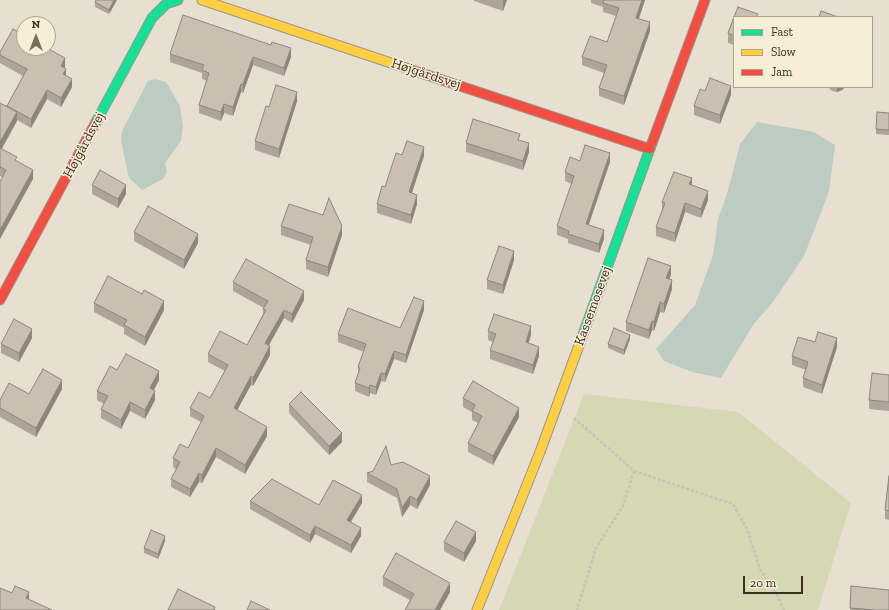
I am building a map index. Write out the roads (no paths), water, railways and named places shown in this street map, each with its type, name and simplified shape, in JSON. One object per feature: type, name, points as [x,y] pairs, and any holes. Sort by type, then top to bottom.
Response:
[{"type":"street","name":"Højgårdsvej","points":[[0,300],[152,18],[166,4],[178,0]]},
{"type":"street","name":"Højgårdsvej","points":[[202,0],[650,149]]},
{"type":"street","name":"Kassemosevej","points":[[477,610],[540,452],[705,0]]}]
